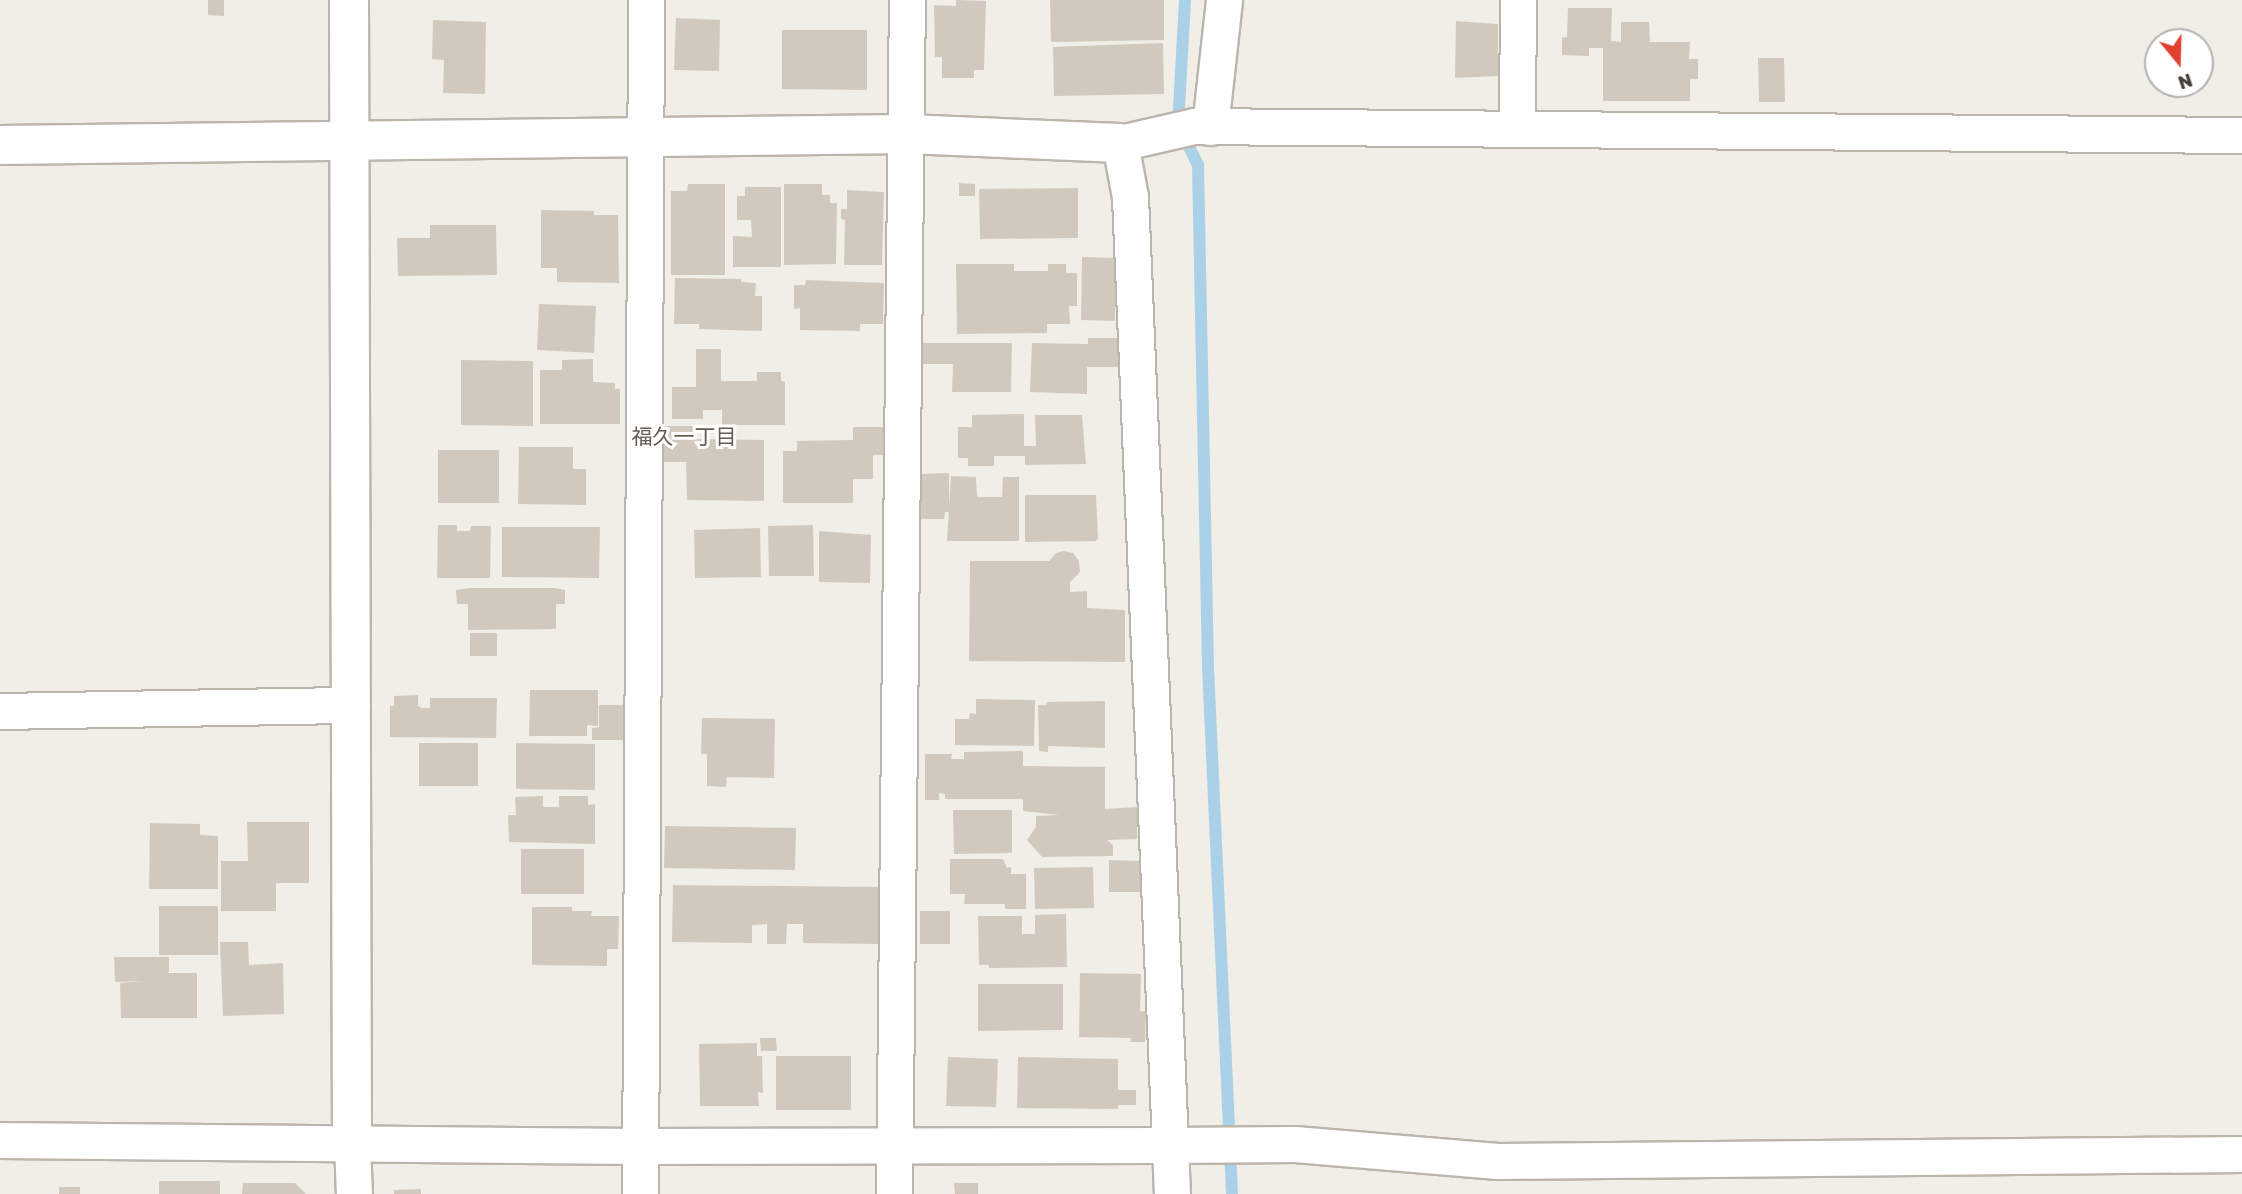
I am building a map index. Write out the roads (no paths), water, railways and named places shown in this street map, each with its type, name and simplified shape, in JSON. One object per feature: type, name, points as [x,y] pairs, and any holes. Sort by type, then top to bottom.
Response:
[{"type":"street","points":[[349,0],[354,1194]]},
{"type":"street","points":[[640,1194],[646,0]]},
{"type":"street","points":[[894,1194],[907,0]]},
{"type":"street","points":[[1202,127],[1224,0]]},
{"type":"street","points":[[1517,129],[1518,0]]},
{"type":"street","points":[[0,145],[907,134],[1132,141],[1202,127],[2242,135]]},
{"type":"street","points":[[1132,141],[1130,197],[1181,1144],[1172,1194]]},
{"type":"street","points":[[0,711],[352,705]]},
{"type":"street","points":[[0,1140],[640,1146],[1295,1144],[1497,1161],[2242,1154]]},
{"type":"waterway","points":[[1185,0],[1178,125],[1198,165],[1208,667],[1232,1194]]},
{"type":"district","name":"福久一丁目","points":[[684,437]]}]
